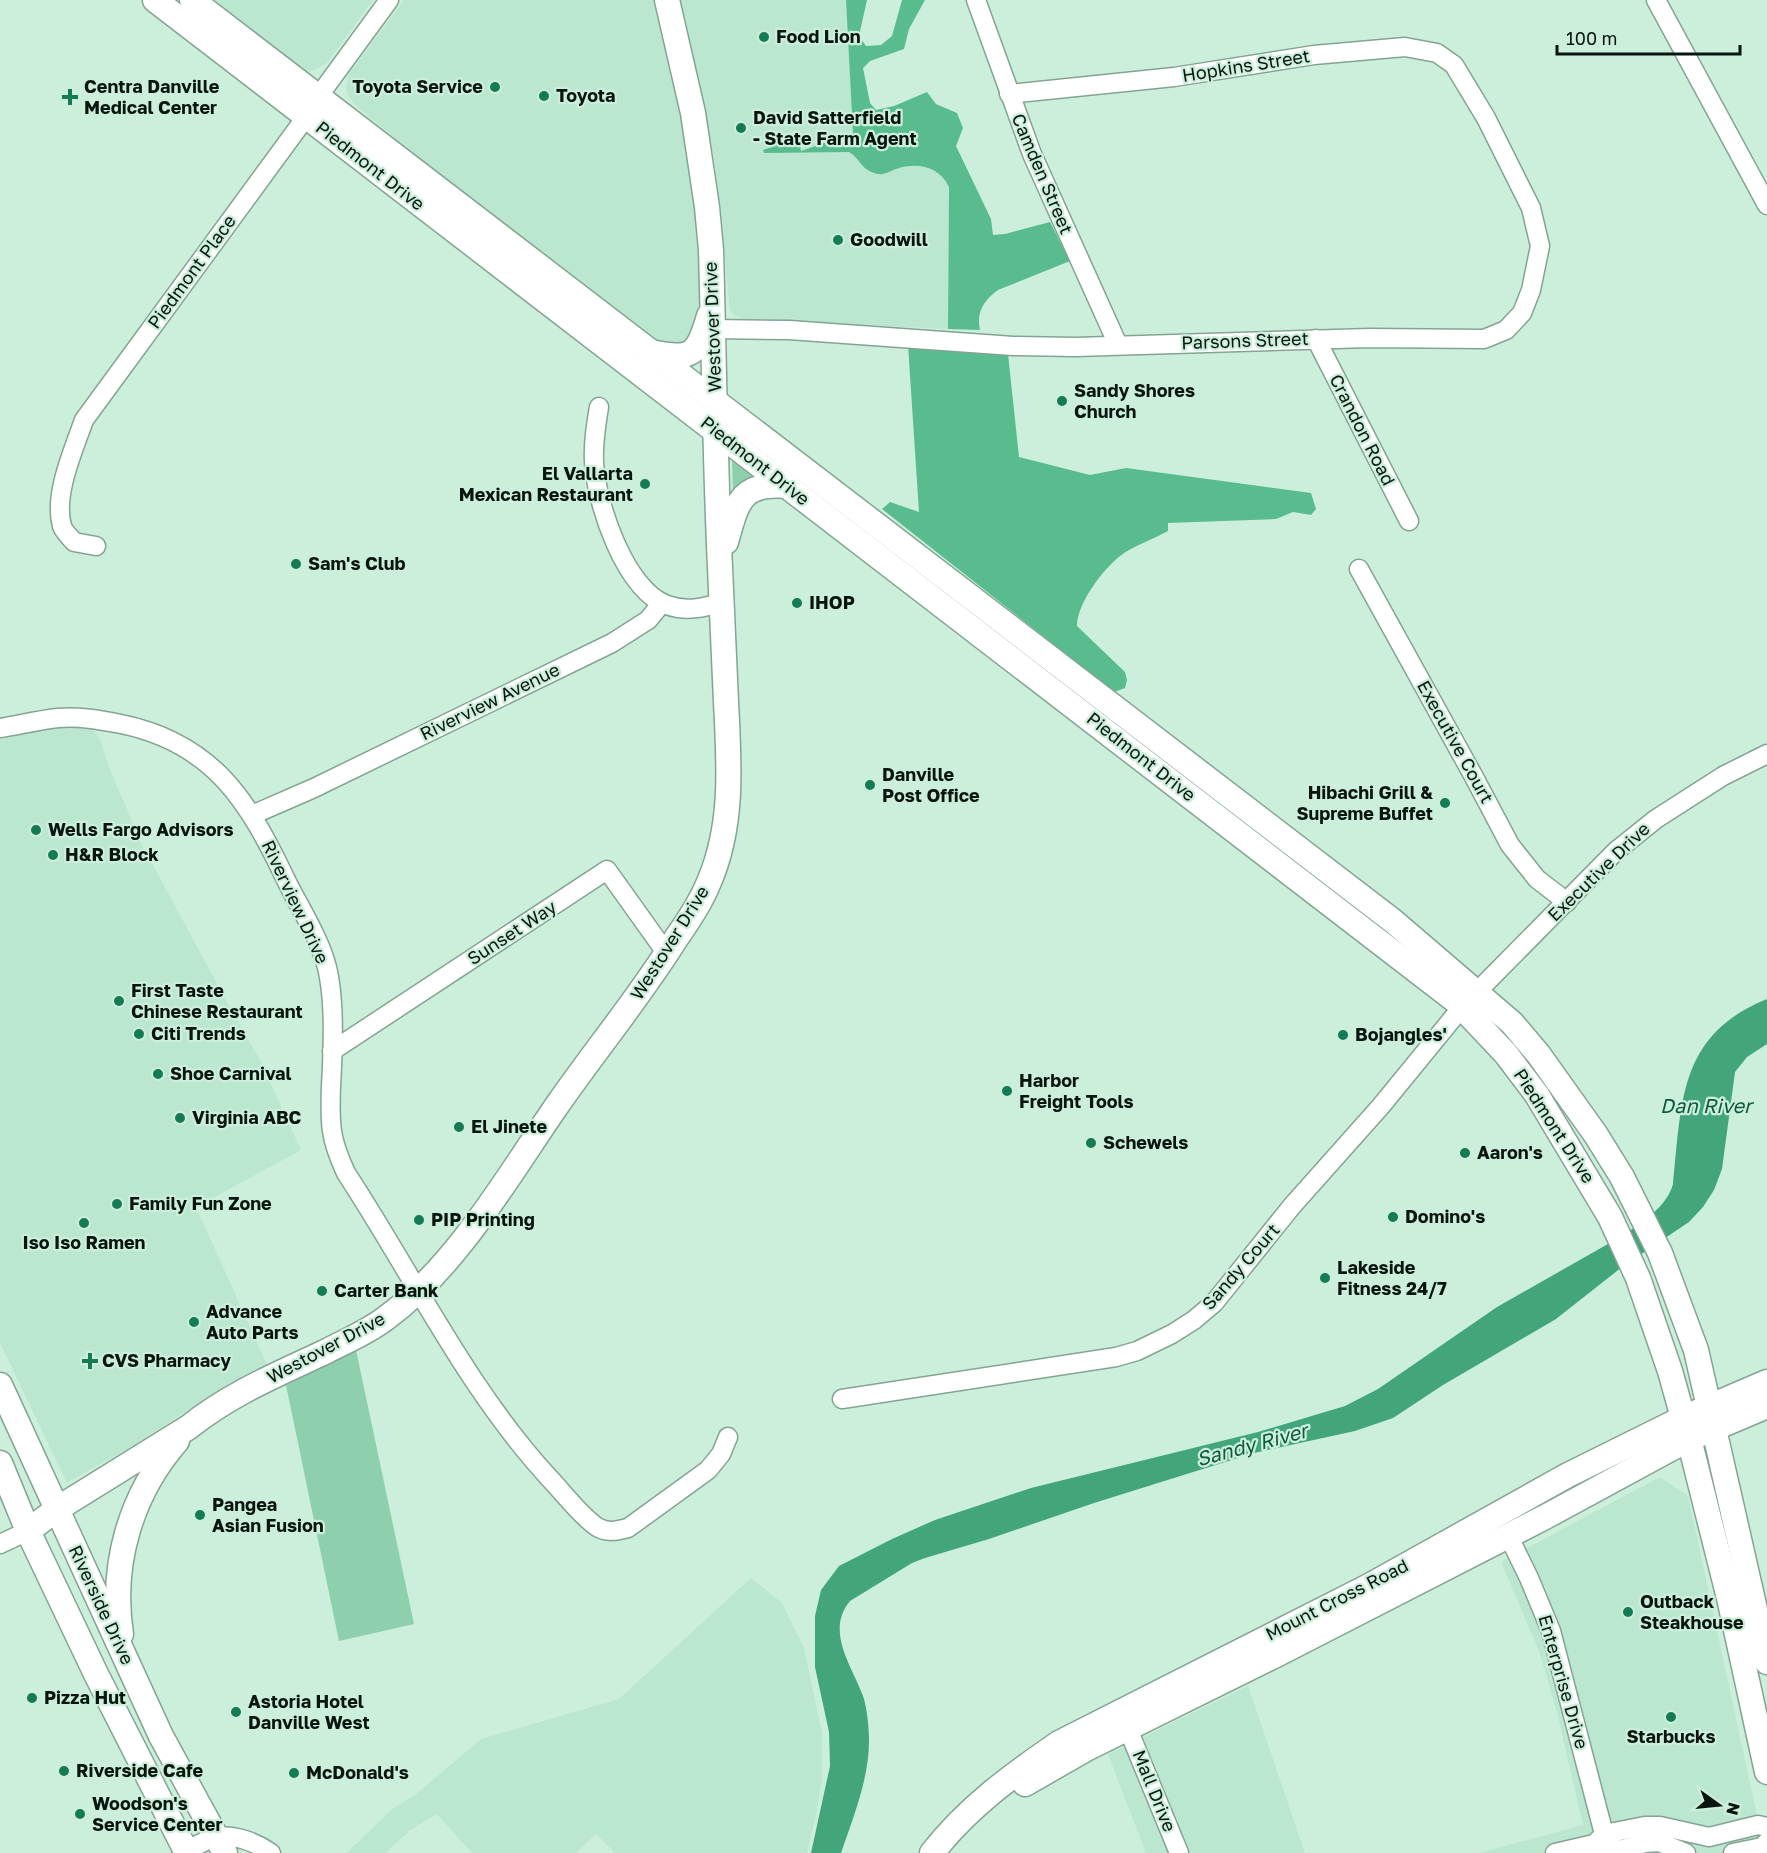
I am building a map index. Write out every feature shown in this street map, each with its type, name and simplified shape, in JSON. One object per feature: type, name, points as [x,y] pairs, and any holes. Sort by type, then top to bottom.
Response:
[{"type":"main road","name":"Piedmont Drive","points":[[154,0],[312,107],[650,352],[1393,921],[1470,1000],[1537,1095],[1578,1161],[1623,1243],[1652,1312],[1686,1429],[1729,1598],[1767,1772]]},
{"type":"main road","name":"Piedmont Drive","points":[[192,0],[312,107],[716,431],[1274,860],[1470,1000],[1512,1023],[1539,1055],[1596,1135],[1622,1177],[1660,1253],[1696,1350],[1767,1662]]},
{"type":"main road","name":"Westover Drive","points":[[28,1530],[57,1509],[238,1394],[358,1335],[386,1318],[417,1291],[446,1263],[479,1218],[581,1071],[667,954],[700,902],[709,882],[726,827],[729,760],[720,564],[711,250],[703,174],[693,113],[667,0]]},
{"type":"main road","points":[[650,352],[684,356],[694,351],[702,340],[712,303]]},
{"type":"main road","points":[[720,564],[737,504],[746,494],[758,487],[770,484],[787,486]]},
{"type":"main road","name":"Mount Cross Road","points":[[932,1853],[967,1812],[1016,1773],[1059,1743],[1369,1586],[1548,1486],[1712,1418],[1767,1382]]},
{"type":"main road","name":"Riverside Drive","points":[[0,1385],[161,1736],[221,1845]]},
{"type":"main road","name":"Mount Cross Road","points":[[1712,1418],[1767,1406]]},
{"type":"main road","points":[[124,1654],[118,1599],[119,1571],[128,1526],[153,1474],[189,1427]]},
{"type":"main road","name":"Mount Cross Road","points":[[951,1853],[990,1811],[1014,1791],[1086,1749],[1278,1654],[1508,1535],[1686,1429]]},
{"type":"main road","name":"Riverside Drive","points":[[0,1463],[28,1530],[96,1674],[185,1852]]},
{"type":"street","name":"Piedmont Place","points":[[96,546],[74,542],[63,528],[60,501],[68,467],[84,420],[388,0]]},
{"type":"street","name":"Camden Street","points":[[976,0],[1032,153],[1118,345]]},
{"type":"street","points":[[1656,0],[1767,205]]},
{"type":"street","name":"Hopkins Street","points":[[1009,94],[1174,77],[1314,55],[1405,47],[1421,49],[1445,57],[1454,65],[1467,86]]},
{"type":"street","name":"Parsons Street","points":[[713,328],[789,330],[1013,346],[1316,339],[1484,339],[1506,330],[1522,313],[1537,266],[1540,246],[1537,227],[1525,194],[1467,86]]},
{"type":"street","name":"Crandon Road","points":[[1316,339],[1409,521]]},
{"type":"street","points":[[599,407],[594,463],[603,510],[613,539],[629,568],[649,592],[662,603],[694,609],[722,602]]},
{"type":"street","name":"Executive Court","points":[[1359,569],[1510,845],[1537,879],[1567,902]]},
{"type":"street","name":"Riverview Avenue","points":[[252,815],[314,788],[612,643],[648,620],[662,603]]},
{"type":"street","name":"Riverview Drive","points":[[0,728],[57,718],[80,718],[135,727],[161,734],[202,758],[222,777],[252,815],[322,953],[329,975],[332,1051],[331,1129],[346,1173],[368,1206],[417,1291],[506,1426],[582,1514],[597,1527],[608,1531],[628,1528],[708,1470],[721,1454],[728,1437]]},
{"type":"street","name":"Executive Drive","points":[[1470,1000],[1616,851],[1648,824],[1723,776],[1767,754]]},
{"type":"street","name":"Sunset Way","points":[[332,1051],[607,870],[667,954]]},
{"type":"street","name":"Sandy Court","points":[[842,1399],[1116,1357],[1172,1334],[1194,1320],[1214,1303],[1293,1206],[1470,1000]]},
{"type":"street","points":[[0,1544],[28,1530]]},
{"type":"street","name":"Enterprise Drive","points":[[1508,1535],[1551,1631],[1599,1839]]},
{"type":"street","name":"Mall Drive","points":[[1128,1729],[1179,1853]]},
{"type":"street","points":[[1555,1853],[1639,1827],[1660,1826],[1709,1837],[1758,1825],[1767,1827]]},
{"type":"street","points":[[185,1852],[221,1845],[232,1837],[250,1841],[271,1853]]},
{"type":"street","points":[[1599,1839],[1617,1852],[1656,1842],[1667,1844],[1679,1852]]},
{"type":"street","points":[[1733,1853],[1762,1846],[1767,1842]]},
{"type":"shaded area","points":[[208,0],[373,0],[326,64],[309,72],[298,70]]},
{"type":"shaded area","points":[[404,0],[655,0],[691,158],[700,293],[699,324],[690,345],[657,346],[541,257],[356,106],[348,96],[346,88],[349,74]]},
{"type":"shaded area","points":[[678,0],[846,0],[854,145],[949,163],[948,329],[747,320],[735,316],[730,310],[721,207],[713,153]]},
{"type":"shaded area","points":[[846,0],[867,0],[859,36],[866,46],[881,45],[892,36],[902,0],[925,0],[909,29],[904,49],[870,61],[863,68],[870,103],[876,110],[894,106],[927,92],[936,104],[957,113],[963,128],[956,146],[991,219],[993,235],[1050,222],[1070,261],[998,290],[982,307],[979,318],[980,330],[948,329],[949,187],[939,174],[927,168],[912,166],[878,174],[864,167],[849,152],[764,153],[763,150],[798,138],[801,151],[853,133]]},
{"type":"shaded area","points":[[908,345],[1008,354],[1019,457],[1090,475],[1126,468],[1311,493],[1316,509],[1311,515],[1293,512],[1276,519],[1168,523],[1168,531],[1129,550],[1112,563],[1088,594],[1078,616],[1077,626],[1125,672],[1127,680],[1125,688],[1114,692],[882,509],[890,502],[919,512]]},
{"type":"shaded area","points":[[732,460],[756,479],[733,497]]},
{"type":"shaded area","points":[[89,724],[100,740],[142,845],[260,1060],[301,1150],[196,1207],[268,1367],[228,1384],[137,1443],[67,1483],[0,1343],[0,737],[27,731]]},
{"type":"shaded area","points":[[356,1350],[414,1624],[339,1641],[286,1385]]},
{"type":"shaded area","points":[[1660,1477],[1688,1496],[1765,1853],[1479,1853],[1583,1825],[1557,1712],[1539,1651],[1501,1562]]},
{"type":"shaded area","points":[[751,1578],[782,1603],[804,1648],[822,1733],[822,1779],[807,1853],[615,1853],[596,1834],[576,1853],[472,1853],[437,1814],[410,1830],[386,1853],[347,1853],[392,1809],[415,1795],[481,1739],[619,1699]]},
{"type":"shaded area","points":[[1248,1686],[1305,1853],[1146,1853],[1108,1754]]},
{"type":"water","name":"Dan River","points":[[1767,999],[1767,1044],[1747,1057],[1735,1072],[1722,1169],[1714,1190],[1703,1207],[1689,1222],[1622,1267],[1556,1319],[1443,1385],[1393,1418],[1355,1431],[1254,1453],[925,1558],[912,1563],[850,1601],[843,1612],[840,1636],[847,1661],[866,1706],[869,1741],[866,1770],[860,1798],[841,1853],[811,1853],[830,1766],[829,1732],[815,1667],[815,1616],[821,1590],[839,1566],[935,1520],[1031,1488],[1258,1432],[1345,1406],[1378,1389],[1497,1307],[1622,1236],[1659,1207],[1673,1184],[1683,1099],[1690,1074],[1701,1052],[1716,1032],[1738,1014]]},
{"type":"place","name":"Food Lion","points":[[764,37]]},
{"type":"place","name":"Toyota Service","points":[[495,87]]},
{"type":"place","name":"Toyota","points":[[544,96]]},
{"type":"place","name":"Centra Danville Medical Center","points":[[70,97]]},
{"type":"place","name":"David Satterfield - State Farm Agent","points":[[741,128]]},
{"type":"place","name":"Goodwill","points":[[838,240]]},
{"type":"place","name":"Sandy Shores Church","points":[[1062,401]]},
{"type":"place","name":"El Vallarta Mexican Restaurant","points":[[645,484]]},
{"type":"place","name":"Sam's Club","points":[[296,564]]},
{"type":"place","name":"IHOP","points":[[797,603]]},
{"type":"place","name":"Danville Post Office","points":[[870,785]]},
{"type":"place","name":"Hibachi Grill & Supreme Buffet","points":[[1445,803]]},
{"type":"place","name":"Wells Fargo Advisors","points":[[36,830]]},
{"type":"place","name":"H&R Block","points":[[53,855]]},
{"type":"place","name":"First Taste Chinese Restaurant","points":[[119,1001]]},
{"type":"place","name":"Citi Trends","points":[[139,1034]]},
{"type":"place","name":"Bojangles'","points":[[1343,1035]]},
{"type":"place","name":"Shoe Carnival","points":[[158,1074]]},
{"type":"place","name":"Harbor Freight Tools","points":[[1007,1091]]},
{"type":"place","name":"Virginia ABC","points":[[180,1118]]},
{"type":"place","name":"El Jinete","points":[[459,1127]]},
{"type":"place","name":"Schewels","points":[[1091,1143]]},
{"type":"place","name":"Aaron's","points":[[1465,1153]]},
{"type":"place","name":"Family Fun Zone","points":[[117,1204]]},
{"type":"place","name":"Domino's","points":[[1393,1217]]},
{"type":"place","name":"PIP Printing","points":[[419,1220]]},
{"type":"place","name":"Iso Iso Ramen","points":[[84,1223]]},
{"type":"place","name":"Lakeside Fitness 24/7","points":[[1325,1278]]},
{"type":"place","name":"Carter Bank","points":[[322,1291]]},
{"type":"place","name":"Advance Auto Parts","points":[[194,1322]]},
{"type":"place","name":"CVS Pharmacy","points":[[90,1361]]},
{"type":"place","name":"Pangea Asian Fusion","points":[[200,1515]]},
{"type":"place","name":"Outback Steakhouse","points":[[1628,1612]]},
{"type":"place","name":"Pizza Hut","points":[[32,1698]]},
{"type":"place","name":"Astoria Hotel Danville West","points":[[236,1712]]},
{"type":"place","name":"Starbucks","points":[[1671,1717]]},
{"type":"place","name":"Riverside Cafe","points":[[64,1771]]},
{"type":"place","name":"McDonald's","points":[[294,1773]]},
{"type":"place","name":"Woodson's Service Center","points":[[80,1814]]},
{"type":"water label","name":"Sandy River","points":[[1252,1445]]}]
